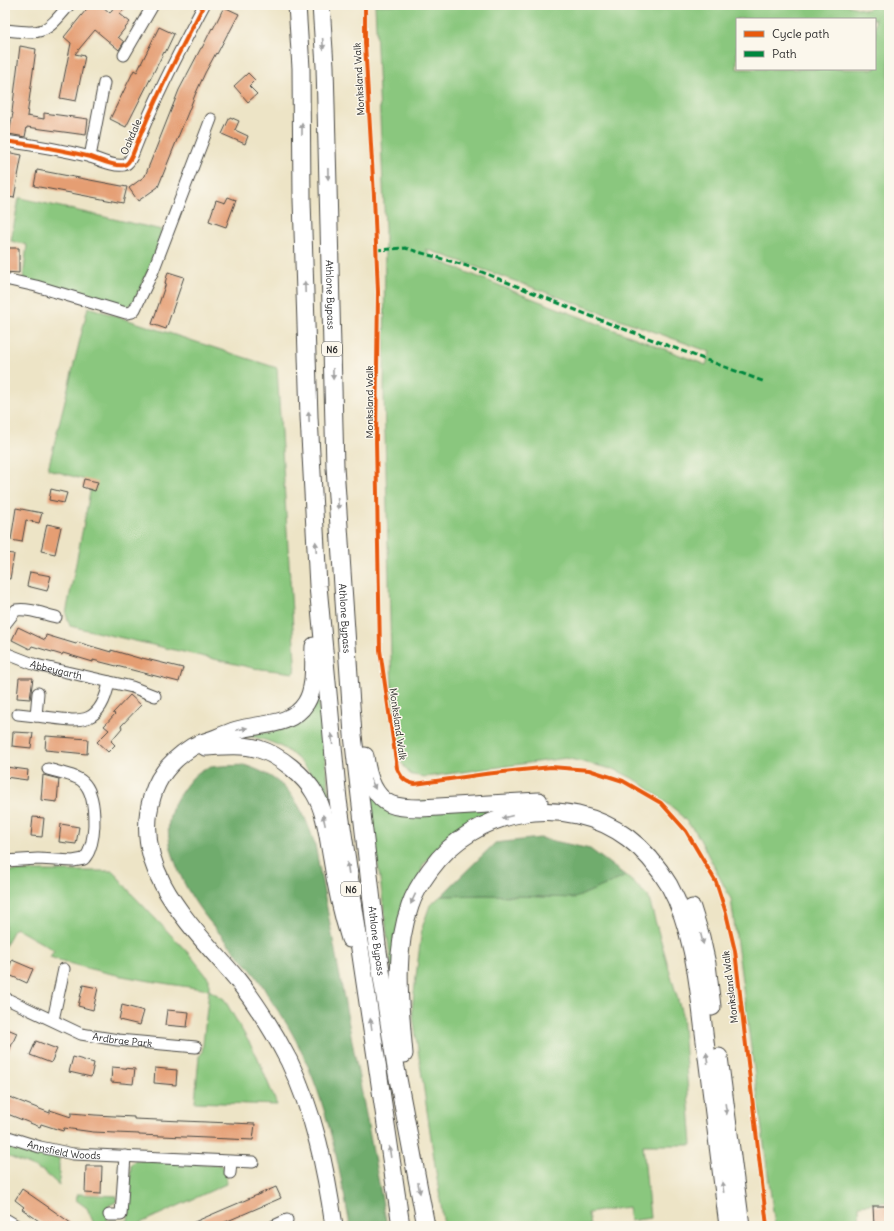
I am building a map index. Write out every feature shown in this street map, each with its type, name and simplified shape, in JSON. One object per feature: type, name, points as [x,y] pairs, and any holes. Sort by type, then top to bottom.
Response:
[{"type":"highway","name":"Athlone Bypass","points":[[297,5],[301,68],[302,200],[308,418],[318,586],[338,800],[401,1226]]},
{"type":"highway","name":"Athlone Bypass","points":[[321,5],[325,66],[335,467],[354,743],[377,945],[396,1068],[426,1226]]},
{"type":"highway","points":[[318,586],[313,674],[311,693],[306,704],[297,713],[279,723],[237,730],[193,747],[174,761],[167,768],[159,781],[152,797],[148,817],[148,837],[151,854],[159,876],[172,901],[192,928],[237,979],[262,1015],[289,1061],[308,1106],[321,1152],[334,1226]]},
{"type":"highway","points":[[351,692],[362,727],[367,770],[373,787],[382,798],[390,804],[421,808],[527,801],[572,802],[603,811],[628,825],[650,842],[665,860],[678,878],[692,908],[707,964],[741,1226]]},
{"type":"highway","points":[[193,747],[230,746],[259,749],[274,756],[292,768],[315,794],[323,813],[342,912],[367,993]]},
{"type":"highway","points":[[407,1127],[400,958],[403,930],[410,906],[420,884],[438,858],[458,841],[496,820],[521,813],[543,811],[588,818],[610,827],[629,838],[657,867],[678,904],[685,925],[697,979],[728,1226]]},
{"type":"street","points":[[5,30],[31,33],[41,31],[54,23],[68,5]]},
{"type":"street","points":[[124,55],[153,5]]},
{"type":"street","name":"Oakdale","points":[[5,142],[23,144],[90,157],[118,165],[124,165],[132,156],[171,68],[204,5]]},
{"type":"street","points":[[90,157],[104,83]]},
{"type":"street","points":[[5,279],[36,286],[126,313],[132,312],[140,300],[153,271],[211,119]]},
{"type":"street","points":[[5,624],[16,610],[21,609],[56,617]]},
{"type":"street","name":"Abbeygarth","points":[[5,654],[36,665],[132,687],[155,696]]},
{"type":"street","points":[[18,714],[76,720],[89,718],[94,715],[105,697],[109,682]]},
{"type":"street","points":[[36,716],[38,694]]},
{"type":"street","points":[[5,861],[38,859],[73,861],[84,859],[89,852],[93,833],[94,805],[90,791],[82,781],[69,775],[48,769]]},
{"type":"street","points":[[52,1020],[64,969]]},
{"type":"street","name":"Ardbrae Park","points":[[5,998],[81,1034],[118,1040],[196,1047]]},
{"type":"street","name":"Annsfield Woods","points":[[5,1136],[40,1147],[66,1153],[125,1156],[231,1167],[253,1162]]},
{"type":"street","points":[[109,1215],[121,1215],[125,1156]]},
{"type":"street","points":[[274,1226],[287,1220]]},
{"type":"green space","points":[[375,5],[846,5],[866,10],[874,5],[889,5],[889,1202],[859,1205],[860,1226],[775,1226],[731,899],[696,832],[677,811],[638,781],[616,770],[566,758],[425,777],[412,775],[400,761],[392,692],[384,397],[385,229]],"holes":[[[425,249],[710,352],[706,365],[523,295],[432,258]]]},
{"type":"green space","points":[[19,198],[162,230],[154,258],[133,303],[122,309],[23,279],[27,245],[11,241]]},
{"type":"green space","points":[[88,307],[277,368],[295,661],[294,673],[253,668],[70,626],[66,614],[92,482],[48,469]]},
{"type":"green space","points":[[318,694],[331,808],[308,770],[292,754],[270,742],[243,735],[277,731],[293,726],[306,716]]},
{"type":"green space","points":[[244,765],[259,770],[271,777],[291,794],[304,817],[315,845],[387,1226],[350,1226],[341,1176],[329,1127],[322,1103],[303,1056],[290,1029],[258,979],[211,923],[191,896],[183,881],[173,855],[168,830],[169,822],[178,797],[188,782],[205,768]]},
{"type":"green space","points":[[369,793],[378,800],[518,806],[448,839],[423,865],[392,973]]},
{"type":"green space","points":[[540,838],[590,849],[626,876],[575,898],[486,895],[441,896],[495,843]]},
{"type":"green space","points":[[5,871],[113,871],[131,893],[191,956],[209,979],[209,990],[89,969],[50,957],[54,950],[15,928],[5,946]]},
{"type":"green space","points":[[626,876],[648,896],[682,1014],[692,1145],[643,1145],[650,1218],[630,1221],[628,1207],[588,1213],[590,1226],[444,1226],[412,1009],[422,928],[430,905],[441,896],[486,895],[575,898]]},
{"type":"green space","points":[[209,990],[224,999],[257,1056],[277,1105],[195,1102],[199,1056],[202,1053]]},
{"type":"green space","points":[[5,1142],[50,1154],[59,1158],[59,1185],[43,1171],[5,1156]]},
{"type":"green space","points":[[135,1160],[221,1165],[225,1171],[226,1184],[134,1226],[95,1226],[87,1208],[76,1200],[78,1194],[117,1196],[116,1202],[108,1206],[107,1220],[128,1221],[131,1164]]},
{"type":"building","points":[[90,5],[101,5],[110,13],[115,5],[128,5],[120,14],[130,22],[118,37],[124,42],[119,50],[95,30],[75,54],[85,56],[76,101],[60,98],[71,43],[64,37]]},
{"type":"building","points":[[224,7],[239,14],[205,73],[158,187],[138,201],[129,188],[145,176],[179,90]]},
{"type":"building","points":[[159,27],[174,34],[126,127],[110,119],[134,70],[137,72]]},
{"type":"building","points":[[20,46],[36,49],[27,116],[44,119],[44,113],[88,119],[86,135],[27,127],[25,137],[9,134],[13,113]]},
{"type":"building","points":[[248,73],[255,80],[249,86],[257,94],[248,102],[234,86]]},
{"type":"building","points":[[230,117],[239,121],[235,130],[248,136],[245,144],[222,134]]},
{"type":"building","points":[[6,152],[22,155],[14,198],[5,196]]},
{"type":"building","points":[[37,170],[127,187],[123,203],[34,186]]},
{"type":"building","points":[[228,197],[236,200],[226,227],[209,221],[216,200],[225,203]]},
{"type":"building","points":[[5,248],[19,248],[19,273],[5,272]]},
{"type":"building","points":[[168,272],[184,277],[166,329],[152,324],[166,283]]},
{"type":"building","points":[[84,479],[98,482],[95,491],[82,487]]},
{"type":"building","points":[[51,489],[67,493],[64,503],[49,500]]},
{"type":"building","points":[[16,508],[42,513],[39,523],[26,520],[22,542],[11,540]]},
{"type":"building","points":[[47,524],[61,527],[55,554],[41,551]]},
{"type":"building","points":[[5,553],[14,554],[10,579],[5,578]]},
{"type":"building","points":[[30,572],[51,576],[47,591],[27,586]]},
{"type":"building","points":[[18,627],[45,640],[46,635],[76,644],[77,642],[111,652],[111,650],[142,659],[183,668],[179,682],[93,660],[93,662],[63,653],[62,655],[32,646],[30,649],[12,640]]},
{"type":"building","points":[[19,678],[33,678],[30,699],[17,698]]},
{"type":"building","points":[[130,695],[141,705],[121,726],[122,728],[111,741],[115,745],[108,752],[97,742],[109,730],[104,726],[115,714],[113,713]]},
{"type":"building","points":[[13,732],[33,733],[31,748],[12,746]]},
{"type":"building","points":[[46,736],[88,739],[87,754],[45,750]]},
{"type":"building","points":[[6,767],[28,770],[27,780],[5,777]]},
{"type":"building","points":[[43,775],[59,779],[57,802],[41,800]]},
{"type":"building","points":[[33,817],[44,818],[42,837],[31,836]]},
{"type":"building","points":[[61,824],[79,827],[76,844],[59,842]]},
{"type":"building","points":[[12,960],[33,969],[27,983],[7,974]]},
{"type":"building","points":[[83,985],[98,988],[93,1010],[78,1006]]},
{"type":"building","points":[[122,1005],[144,1011],[140,1025],[119,1020]]},
{"type":"building","points":[[167,1010],[189,1012],[187,1027],[165,1025]]},
{"type":"building","points":[[5,1028],[17,1033],[5,1060]]},
{"type":"building","points":[[36,1041],[57,1049],[51,1063],[30,1055]]},
{"type":"building","points":[[73,1057],[94,1063],[91,1077],[69,1072]]},
{"type":"building","points":[[112,1067],[135,1069],[133,1084],[111,1082]]},
{"type":"building","points":[[155,1068],[177,1070],[176,1085],[154,1083]]},
{"type":"building","points":[[9,1097],[50,1113],[50,1110],[71,1117],[71,1113],[134,1117],[134,1119],[255,1124],[253,1140],[139,1135],[93,1132],[64,1128],[63,1131],[41,1124],[40,1127],[5,1113],[5,1108]]},
{"type":"building","points":[[86,1166],[102,1166],[101,1194],[85,1193]]},
{"type":"building","points":[[276,1187],[281,1198],[216,1226],[185,1226]]},
{"type":"building","points":[[22,1189],[75,1226],[46,1226],[22,1209],[24,1207],[15,1200]]},
{"type":"building","points":[[873,1206],[889,1206],[889,1226],[874,1226]]},
{"type":"marked path","points":[[376,250],[405,248],[467,266],[608,323],[765,382]]},
{"type":"cycle path","points":[[5,141],[70,152],[116,165],[127,164],[132,156],[166,79],[204,5]]},
{"type":"cycle path","name":"Monksland Walk","points":[[365,5],[365,43],[378,292],[376,441],[380,650],[397,768],[403,779],[415,784],[485,774],[551,767],[589,770],[623,781],[661,803],[686,831],[716,882],[726,913],[735,951],[767,1226]]}]
